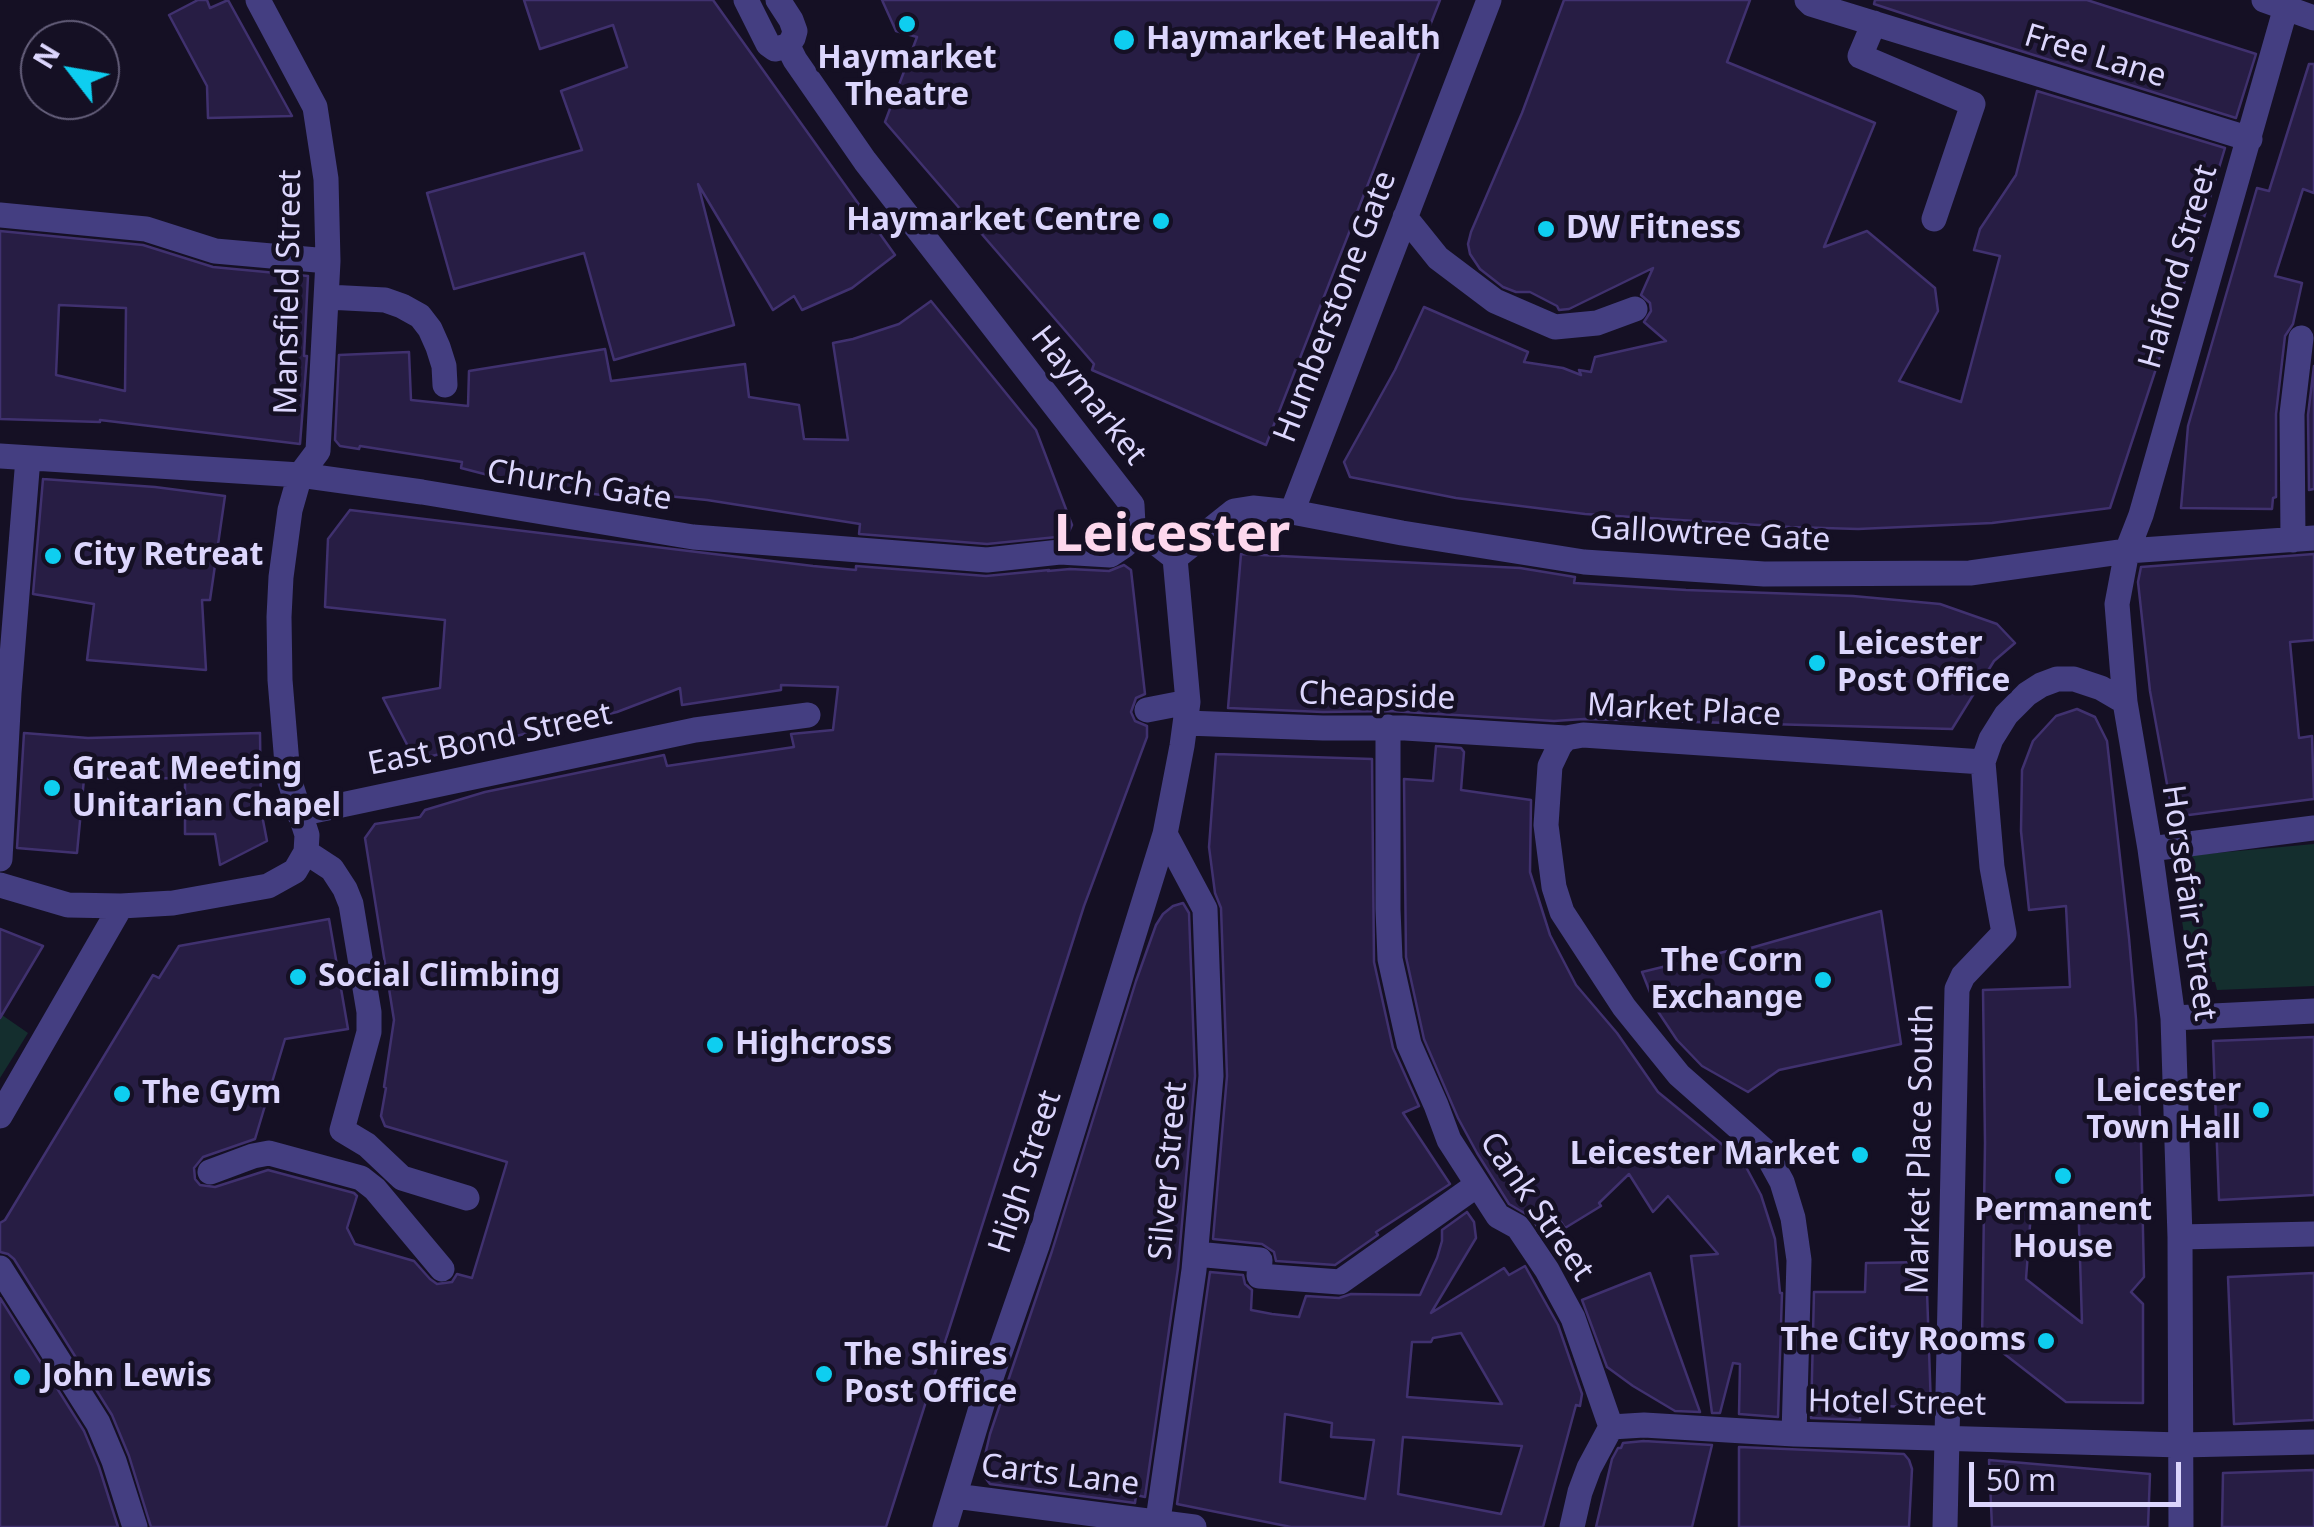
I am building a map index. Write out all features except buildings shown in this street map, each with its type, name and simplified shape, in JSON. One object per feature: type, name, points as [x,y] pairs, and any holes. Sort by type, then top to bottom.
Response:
[{"type":"street","name":"Mansfield Street","points":[[258,0],[315,108],[326,179],[327,296],[318,451],[300,475],[290,510],[284,542],[279,648],[288,776],[307,835],[306,852]]},
{"type":"street","points":[[746,0],[774,49],[788,46],[795,30],[778,0]]},
{"type":"street","name":"Humberstone Gate","points":[[1292,512],[1489,0]]},
{"type":"street","name":"Free Lane","points":[[1807,0],[2250,138]]},
{"type":"street","points":[[2280,2],[2314,7]]},
{"type":"street","points":[[2280,2],[2314,18]]},
{"type":"street","name":"Halford Street","points":[[2128,552],[2250,138],[2280,2]]},
{"type":"street","points":[[1874,23],[1860,56],[1973,104],[1934,219]]},
{"type":"street","name":"Haymarket","points":[[788,46],[850,140],[1132,505],[1133,526]]},
{"type":"street","points":[[0,215],[146,229],[215,251],[328,261]]},
{"type":"street","points":[[1406,217],[1438,258],[1495,301],[1555,327],[1597,323],[1635,309]]},
{"type":"street","points":[[327,296],[385,300],[420,316],[438,347],[445,385]]},
{"type":"street","points":[[2301,338],[2292,414],[2304,539]]},
{"type":"street","name":"Church Gate","points":[[0,456],[300,475],[694,537],[987,560],[1060,552],[1110,555],[1125,545],[1133,526]]},
{"type":"street","points":[[0,859],[5,692],[28,458]]},
{"type":"street","points":[[1133,526],[1175,558],[1234,511],[1253,508],[1292,512]]},
{"type":"street","name":"Gallowtree Gate","points":[[1292,512],[1584,562],[1764,574],[1970,573],[2128,552],[2304,539]]},
{"type":"street","name":"Horsefair Street","points":[[2128,552],[2117,604],[2125,702],[2173,1018],[2180,1237],[2181,1527]]},
{"type":"street","name":"High Street","points":[[944,1527],[1037,1246],[1164,834],[1187,712],[1175,558]]},
{"type":"street","points":[[1983,762],[2006,716],[2026,694],[2056,678],[2101,688],[2125,702]]},
{"type":"street","name":"Cheapside","points":[[1147,710],[1322,728],[1404,728],[1566,738]]},
{"type":"street","name":"East Bond Street","points":[[300,814],[695,730],[808,715]]},
{"type":"street","name":"Cank Street","points":[[1404,728],[1388,891],[1390,960],[1410,1044],[1436,1104],[1439,1146],[1477,1186],[1498,1216],[1518,1227],[1547,1270],[1574,1318],[1611,1427]]},
{"type":"street","name":"Market Place","points":[[1794,1434],[1800,1260],[1794,1218],[1782,1182],[1766,1151],[1679,1075],[1624,1006],[1562,912],[1554,887],[1546,825],[1550,766],[1566,738],[1583,735],[1983,762]]},
{"type":"street","name":"Market Place South","points":[[1946,1527],[1957,988],[1963,976],[2004,933],[1992,866],[1983,762]]},
{"type":"street","points":[[2150,849],[2314,828]]},
{"type":"street","name":"Silver Street","points":[[1157,1524],[1207,1200],[1211,1076],[1205,909],[1164,834]]},
{"type":"street","points":[[0,885],[68,905],[173,904],[268,886],[294,871],[306,852],[332,869],[350,904],[369,1012],[368,1032],[342,1130],[367,1145],[402,1178],[467,1198]]},
{"type":"street","points":[[0,1116],[121,906]]},
{"type":"street","points":[[2173,1018],[2314,1011]]},
{"type":"street","points":[[210,1172],[268,1152],[361,1178],[375,1189],[442,1270]]},
{"type":"street","points":[[1196,1254],[1260,1260],[1259,1276],[1340,1282],[1477,1186]]},
{"type":"street","points":[[2180,1237],[2314,1234]]},
{"type":"street","points":[[0,1268],[98,1423],[135,1527]]},
{"type":"street","name":"Hotel Street","points":[[1611,1427],[1644,1425],[1794,1434],[2180,1445],[2314,1442]]},
{"type":"street","points":[[1572,1527],[1588,1468],[1611,1427]]},
{"type":"street","name":"Carts Lane","points":[[954,1496],[1194,1527]]},
{"type":"green space","points":[[2314,844],[2314,986],[2217,990],[2215,982],[2199,977],[2194,966],[2189,966],[2172,857]]},
{"type":"green space","points":[[2,1015],[28,1033],[0,1078],[0,1018]]},
{"type":"place","name":"Haymarket Theatre","points":[[907,24]]},
{"type":"place","name":"Haymarket Health","points":[[1124,40]]},
{"type":"place","name":"Haymarket Centre","points":[[1161,221]]},
{"type":"place","name":"DW Fitness","points":[[1546,229]]},
{"type":"place","name":"City Retreat","points":[[53,556]]},
{"type":"place","name":"Leicester Post Office","points":[[1817,663]]},
{"type":"place","name":"Great Meeting Unitarian Chapel","points":[[52,788]]},
{"type":"place","name":"Social Climbing","points":[[298,977]]},
{"type":"place","name":"The Corn Exchange","points":[[1823,980]]},
{"type":"place","name":"Highcross","points":[[715,1045]]},
{"type":"place","name":"The Gym","points":[[122,1094]]},
{"type":"place","name":"Leicester Town Hall","points":[[2261,1110]]},
{"type":"place","name":"Leicester Market","points":[[1860,1155]]},
{"type":"place","name":"Permanent House","points":[[2063,1176]]},
{"type":"place","name":"The City Rooms","points":[[2046,1341]]},
{"type":"place","name":"The Shires Post Office","points":[[824,1374]]},
{"type":"place","name":"John Lewis","points":[[22,1377]]},
{"type":"district","name":"Leicester","points":[[1172,536]]}]
